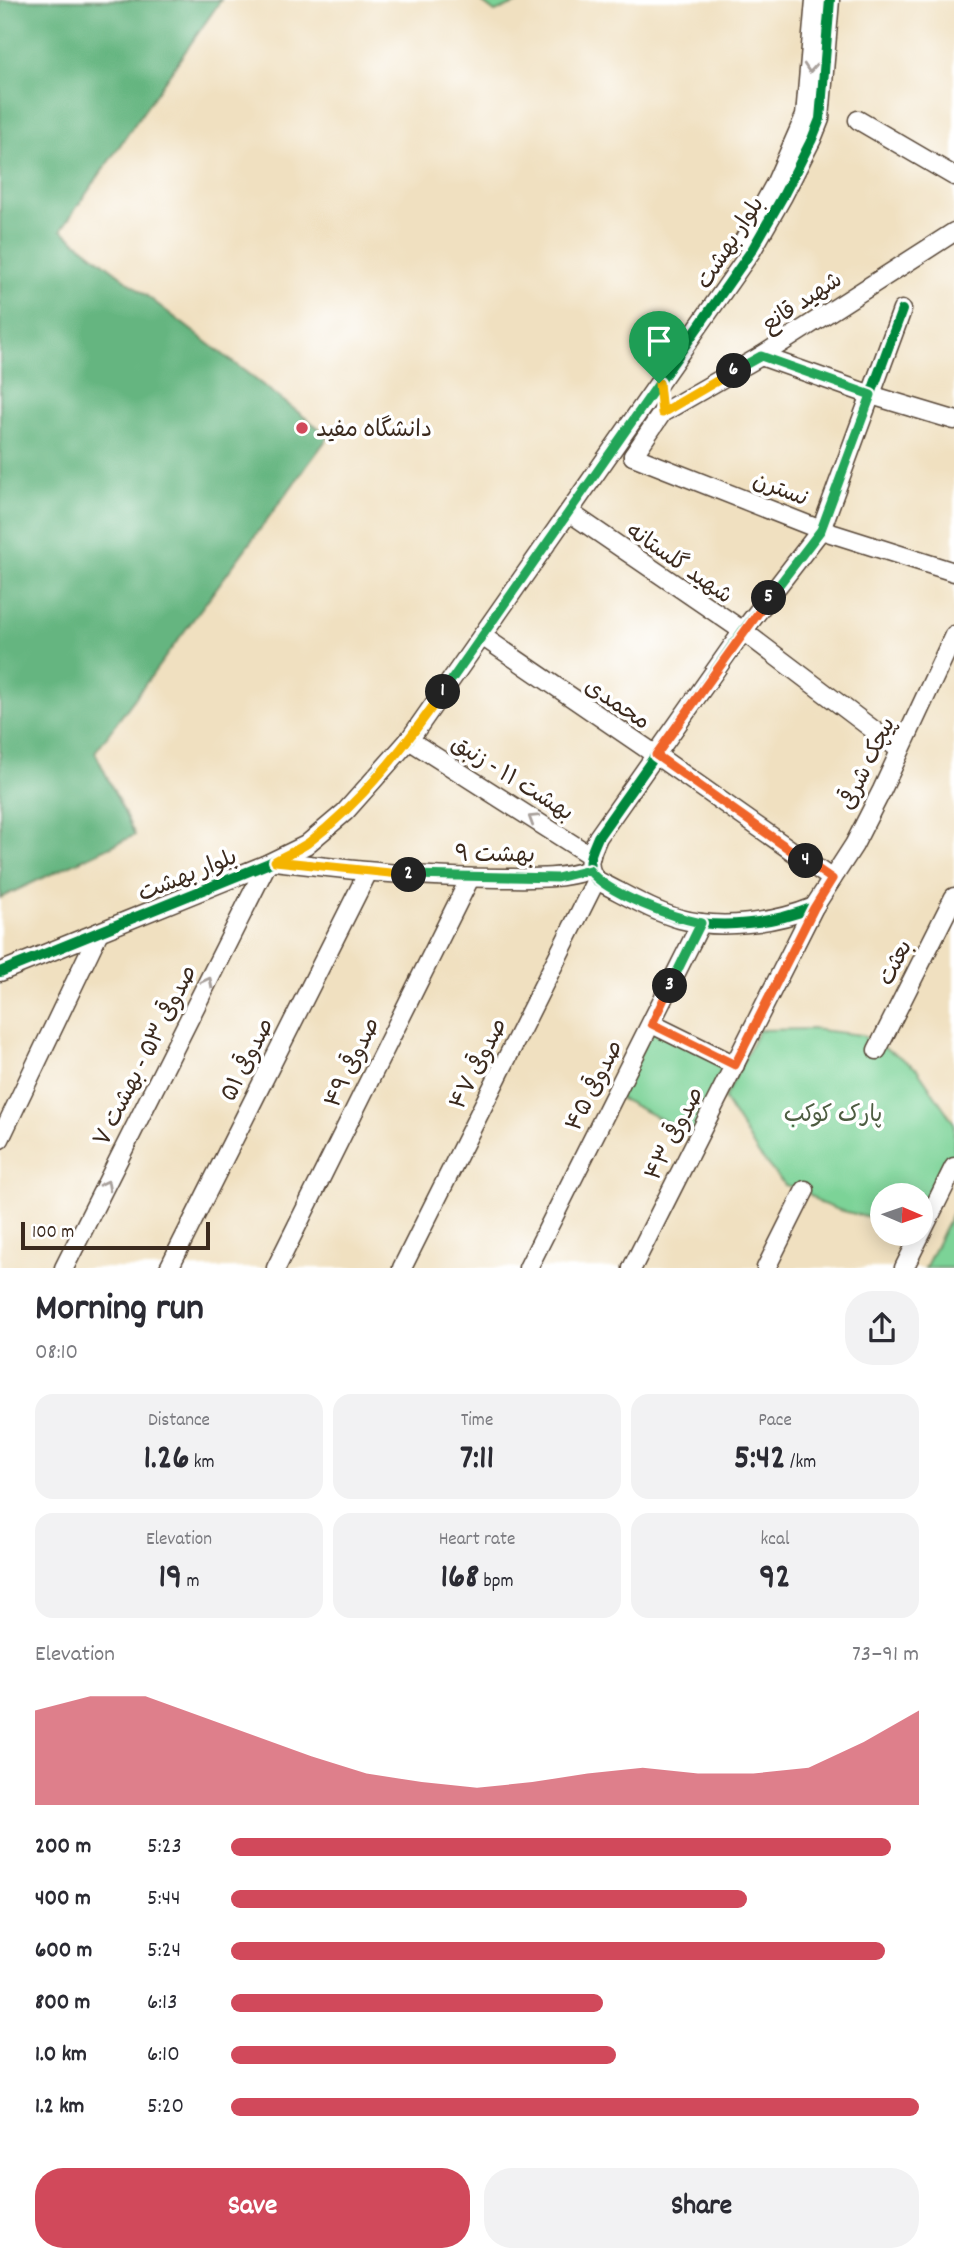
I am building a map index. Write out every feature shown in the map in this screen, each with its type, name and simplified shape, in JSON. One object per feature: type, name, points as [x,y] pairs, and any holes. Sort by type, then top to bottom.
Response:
[{"type":"street","name":"بلوار بهشت","points":[[0,963],[265,855],[300,836],[335,808],[369,773],[401,734],[741,245],[776,182],[805,117],[815,0]]},
{"type":"street","name":"بلوار بهشت","points":[[0,972],[271,862],[306,845],[345,812],[409,740],[752,250],[812,139],[820,119],[830,0]]},
{"type":"street","points":[[859,120],[954,176]]},
{"type":"street","name":"شهید قانع","points":[[662,413],[761,356],[954,232]]},
{"type":"street","name":"صدوقی ۴۷","points":[[402,1268],[592,869],[598,837],[743,631],[821,530],[902,310]]},
{"type":"street","points":[[761,356],[871,395],[954,420]]},
{"type":"street","points":[[600,470],[633,456],[662,413],[659,383]]},
{"type":"street","name":"نسترن","points":[[633,456],[821,530],[954,572]]},
{"type":"street","name":"شهید گلستانه","points":[[569,512],[743,631],[900,750]]},
{"type":"street","name":"پیچک شرقی","points":[[814,908],[854,845],[954,635]]},
{"type":"street","name":"محمدی","points":[[482,636],[832,879]]},
{"type":"street","name":"بهشت ۱۱ - زنبق","points":[[409,740],[592,869],[660,911],[701,923],[756,921],[785,917],[814,908]]},
{"type":"street","name":"بهشت ۹","points":[[271,862],[368,872],[470,878],[557,878],[592,869]]},
{"type":"street","name":"صدوقی ۵۳ - بهشت ۷","points":[[64,1268],[271,862]]},
{"type":"street","name":"صدوقی ۵۱","points":[[169,1268],[368,872]]},
{"type":"street","name":"صدوقی ۴۹","points":[[276,1268],[470,878]]},
{"type":"street","name":"بعثت","points":[[877,1050],[954,897]]},
{"type":"street","name":"صدوقی ۴۳","points":[[632,1268],[814,908]]},
{"type":"street","name":"صدوقی ۴۵","points":[[528,1268],[701,923]]},
{"type":"street","points":[[0,1139],[99,932]]},
{"type":"street","points":[[652,1024],[735,1065]]},
{"type":"street","points":[[904,1268],[952,1175]]},
{"type":"street","points":[[766,1268],[805,1190]]},
{"type":"green space","points":[[0,0],[221,0],[61,230],[329,436],[95,752],[135,835],[0,898]]},
{"type":"green space","points":[[479,0],[525,0],[495,12]]},
{"type":"green space","name":"پارک کوکب","points":[[653,1027],[732,1066],[696,1137],[617,1097]]},
{"type":"green space","name":"پارک کوکب","points":[[811,1029],[861,1035],[917,1069],[954,1123],[954,1153],[933,1195],[933,1183],[870,1183],[870,1217],[867,1217],[820,1203],[805,1190],[785,1185],[759,1155],[724,1099],[759,1030]]},
{"type":"green space","points":[[954,1209],[954,1268],[925,1268]]},
{"type":"cycle path","points":[[0,972],[267,864],[306,845],[345,812],[409,740],[752,250],[783,196],[820,119],[830,0]]},
{"type":"cycle path","points":[[814,907],[799,913],[748,923],[713,924],[680,919],[648,907],[596,880],[590,869],[590,859],[598,837],[743,631],[821,530],[902,310]]},
{"type":"place","name":"دانشگاه مفید","points":[[302,428]]},
{"type":"route","points":[[761,356],[871,395],[821,530],[743,631],[656,755],[832,879],[814,908],[735,1065],[652,1024],[701,923],[680,919],[642,903],[596,880],[589,870],[557,878],[470,878],[368,872],[275,861],[306,845],[345,812],[409,740],[659,383],[662,413],[761,356]]}]
